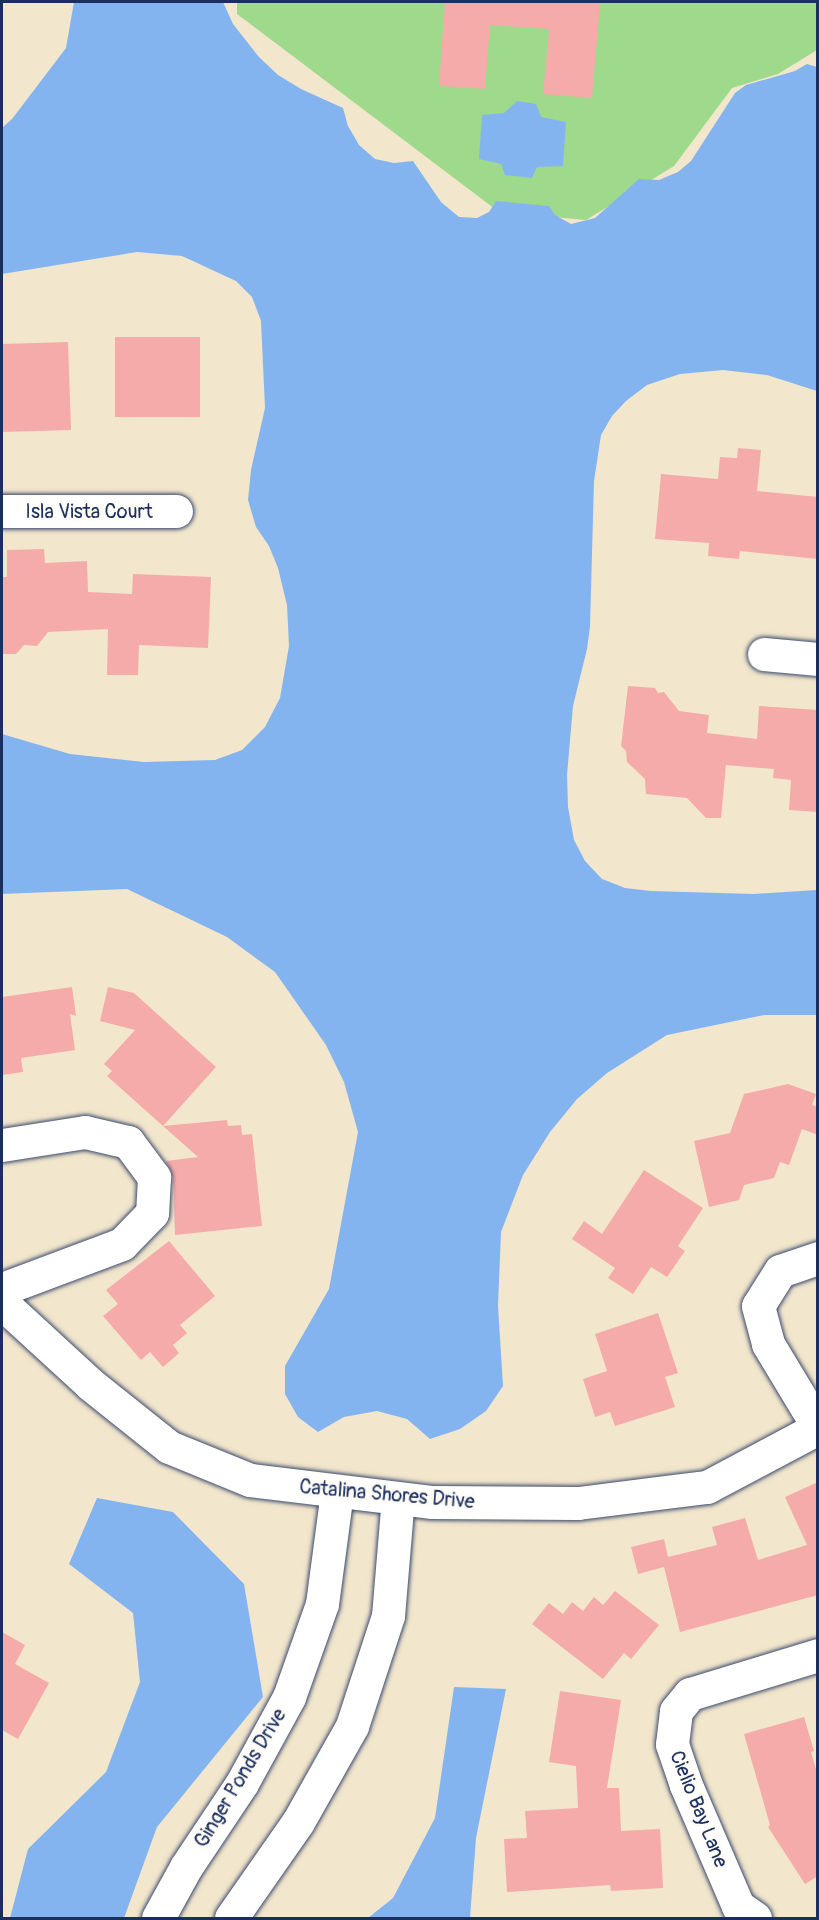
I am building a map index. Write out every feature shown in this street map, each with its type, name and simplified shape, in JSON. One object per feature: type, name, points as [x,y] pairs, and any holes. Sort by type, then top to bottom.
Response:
[{"type":"street","name":"Isla Vista Court","points":[[2,511],[176,511]]},
{"type":"street","points":[[764,654],[818,659]]},
{"type":"street","points":[[2,1145],[85,1132],[128,1142],[154,1177],[152,1213],[122,1244],[2,1289]]},
{"type":"street","points":[[818,1258],[780,1271],[758,1306],[768,1344],[818,1428]]},
{"type":"street","name":"Catalina Shores Drive","points":[[2,1303],[90,1384],[169,1448],[250,1480],[433,1502],[578,1503],[707,1487],[818,1428]]},
{"type":"street","name":"Ginger Ponds Drive","points":[[158,1918],[186,1867],[242,1783],[289,1697],[322,1604],[337,1492]]},
{"type":"street","points":[[231,1918],[298,1822],[352,1726],[388,1616],[398,1498]]},
{"type":"street","name":"Cielio Bay Lane","points":[[736,1914],[672,1744],[676,1711],[690,1694],[818,1655]]},
{"type":"green space","points":[[237,2],[817,2],[817,50],[778,74],[732,88],[674,166],[586,220],[499,212],[237,14]]},
{"type":"water","points":[[74,2],[223,2],[233,24],[259,57],[278,75],[301,89],[343,108],[348,126],[359,145],[375,159],[394,163],[413,161],[441,202],[459,217],[477,218],[489,212],[496,201],[549,206],[555,215],[571,224],[595,218],[639,179],[659,180],[678,172],[691,161],[735,93],[746,85],[795,71],[807,64],[817,67],[817,391],[767,375],[723,370],[680,374],[647,385],[626,401],[612,416],[601,435],[594,481],[590,627],[573,706],[567,775],[568,807],[574,840],[585,861],[602,879],[625,888],[651,891],[754,894],[817,890],[817,1015],[764,1015],[667,1035],[607,1073],[577,1099],[550,1132],[523,1175],[501,1232],[498,1306],[503,1386],[486,1411],[460,1429],[430,1439],[407,1419],[377,1411],[344,1417],[318,1432],[298,1417],[285,1394],[285,1366],[329,1289],[358,1132],[344,1082],[326,1045],[275,972],[227,937],[127,889],[2,894],[2,734],[70,754],[144,762],[215,760],[242,750],[265,727],[280,698],[289,646],[287,605],[278,568],[269,546],[256,527],[248,500],[251,470],[265,408],[261,321],[252,297],[236,281],[182,256],[137,252],[2,274],[2,128],[12,119],[66,48]]},
{"type":"water","points":[[517,101],[536,104],[541,117],[566,122],[563,166],[537,167],[532,178],[505,175],[501,164],[479,159],[482,115],[504,113]]},
{"type":"water","points":[[97,1498],[173,1512],[244,1584],[263,1697],[157,1827],[124,1918],[10,1918],[28,1849],[106,1772],[140,1682],[133,1613],[69,1564]]},
{"type":"water","points":[[454,1687],[506,1689],[476,1838],[470,1918],[368,1918],[393,1898],[435,1818]]},
{"type":"building","points":[[445,2],[600,3],[592,98],[543,94],[549,29],[490,25],[485,89],[439,86]]},
{"type":"building","points":[[115,337],[200,337],[200,417],[115,417]]},
{"type":"building","points":[[68,342],[71,430],[2,432],[2,344]]},
{"type":"building","points":[[738,448],[761,450],[757,491],[818,497],[818,559],[740,551],[739,559],[708,556],[709,543],[655,539],[661,474],[718,479],[720,457],[737,458]]},
{"type":"building","points":[[44,549],[45,563],[87,561],[88,592],[132,594],[133,574],[211,577],[208,648],[139,645],[138,675],[107,675],[108,629],[48,632],[37,646],[24,645],[16,654],[2,654],[2,577],[7,577],[7,550]]},
{"type":"building","points":[[628,686],[655,688],[658,693],[664,692],[679,711],[709,715],[707,733],[757,739],[759,706],[818,710],[818,812],[789,810],[791,780],[773,778],[774,769],[726,765],[721,818],[706,818],[687,798],[646,794],[645,779],[627,762],[626,751],[621,746]]},
{"type":"building","points":[[72,987],[76,1016],[70,1014],[75,1050],[21,1058],[23,1072],[2,1075],[2,997]]},
{"type":"building","points":[[108,987],[134,993],[216,1067],[163,1126],[107,1076],[112,1071],[104,1064],[135,1030],[100,1021]]},
{"type":"building","points":[[788,1084],[816,1094],[812,1105],[818,1107],[818,1135],[802,1129],[789,1165],[780,1162],[774,1178],[744,1185],[739,1200],[709,1207],[694,1141],[730,1133],[744,1094]]},
{"type":"building","points":[[227,1120],[228,1126],[241,1125],[242,1135],[252,1134],[262,1226],[175,1235],[173,1177],[166,1161],[198,1157],[163,1126]]},
{"type":"building","points":[[644,1170],[703,1208],[678,1246],[685,1251],[667,1277],[651,1267],[633,1294],[608,1278],[615,1268],[572,1239],[584,1221],[602,1234]]},
{"type":"building","points":[[169,1241],[215,1296],[180,1325],[187,1333],[173,1345],[179,1353],[163,1367],[150,1352],[141,1360],[103,1316],[118,1304],[106,1290]]},
{"type":"building","points":[[658,1313],[678,1373],[665,1377],[675,1407],[615,1426],[610,1412],[595,1417],[583,1379],[607,1371],[595,1334]]},
{"type":"building","points":[[818,1482],[818,1595],[680,1632],[664,1567],[638,1574],[631,1547],[664,1539],[668,1557],[717,1545],[712,1527],[745,1518],[758,1560],[807,1545],[785,1497]]},
{"type":"building","points":[[615,1591],[659,1625],[631,1659],[624,1653],[603,1679],[532,1624],[549,1603],[563,1614],[572,1602],[583,1611],[594,1597],[603,1605]]},
{"type":"building","points":[[2,1632],[25,1645],[15,1664],[49,1683],[18,1739],[2,1730]]},
{"type":"building","points":[[560,1691],[621,1700],[607,1788],[619,1788],[621,1831],[660,1829],[663,1888],[611,1891],[610,1885],[507,1892],[504,1839],[527,1838],[525,1811],[578,1808],[576,1766],[549,1762]]},
{"type":"building","points":[[804,1717],[814,1751],[811,1752],[818,1776],[818,1876],[805,1884],[768,1827],[770,1825],[744,1734]]}]
